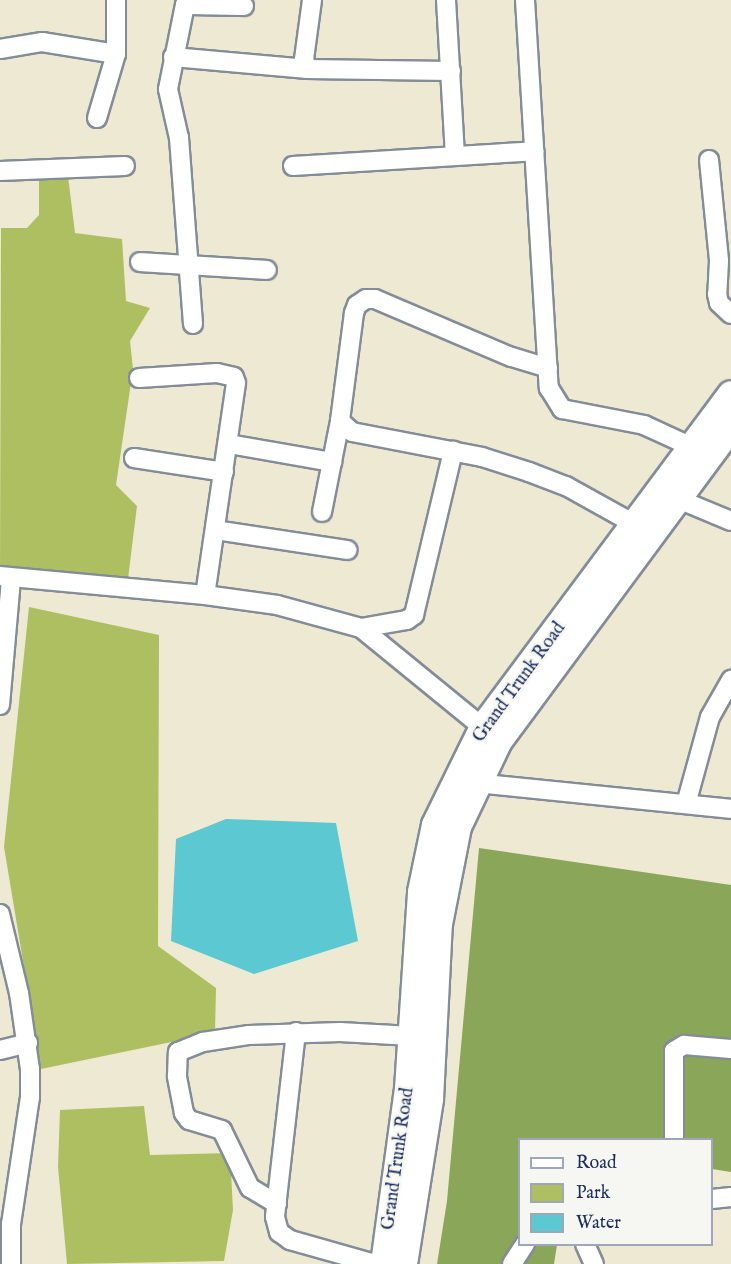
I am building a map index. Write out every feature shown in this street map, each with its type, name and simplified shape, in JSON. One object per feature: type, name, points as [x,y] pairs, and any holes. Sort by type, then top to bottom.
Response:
[{"type":"highway","name":"Grand Trunk Road","points":[[384,1264],[412,1036],[419,902],[435,825],[491,734],[636,525],[731,394]]},
{"type":"highway","name":"Grand Trunk Road","points":[[404,1264],[430,1099],[439,924],[458,827],[476,783],[491,734],[678,499],[731,427]]},
{"type":"street","points":[[98,118],[116,54],[116,0]]},
{"type":"street","points":[[308,69],[304,59],[312,0]]},
{"type":"street","points":[[446,0],[455,155]]},
{"type":"street","points":[[525,0],[549,388],[562,409],[644,425],[692,447]]},
{"type":"street","points":[[193,324],[179,138],[168,89],[185,5],[244,6]]},
{"type":"street","points":[[0,49],[42,42],[116,54]]},
{"type":"street","points":[[174,57],[308,69],[451,71]]},
{"type":"street","points":[[293,166],[535,151]]},
{"type":"street","points":[[709,160],[719,261],[717,294],[719,303],[731,314]]},
{"type":"street","points":[[0,171],[124,166]]},
{"type":"street","points":[[140,262],[267,270]]},
{"type":"street","points":[[322,512],[340,421],[357,305],[366,300],[375,299],[511,357],[548,368]]},
{"type":"street","points":[[139,378],[217,372],[234,378],[237,392],[205,595]]},
{"type":"street","points":[[340,421],[352,432],[482,457],[566,486],[636,525]]},
{"type":"street","points":[[229,444],[332,462]]},
{"type":"street","points":[[361,628],[407,620],[414,615],[453,451]]},
{"type":"street","points":[[134,458],[224,472]]},
{"type":"street","points":[[678,499],[731,521]]},
{"type":"street","points":[[215,530],[347,550]]},
{"type":"street","points":[[0,705],[5,577],[205,595],[277,605],[361,628],[491,734]]},
{"type":"street","points":[[686,804],[710,717],[731,680]]},
{"type":"street","points":[[476,783],[731,808]]},
{"type":"street","points":[[0,914],[28,1043],[30,1097],[11,1224],[11,1264]]},
{"type":"street","points":[[277,1204],[250,1188],[222,1130],[189,1120],[184,1113],[177,1064],[178,1053],[202,1042],[296,1032],[412,1036]]},
{"type":"street","points":[[296,1032],[277,1204],[279,1232],[290,1240],[375,1264]]},
{"type":"street","points":[[0,1050],[28,1043]]},
{"type":"street","points":[[674,1138],[674,1052],[684,1045],[731,1049]]},
{"type":"street","points":[[713,1199],[731,1197]]},
{"type":"street","points":[[512,1264],[524,1246]]},
{"type":"street","points":[[585,1246],[594,1264]]},
{"type":"green space","points":[[39,176],[68,176],[75,233],[122,239],[126,301],[150,308],[130,341],[133,369],[116,485],[137,506],[127,587],[0,576],[1,228],[27,228],[39,215]]},
{"type":"green space","points":[[29,607],[159,635],[158,946],[216,988],[215,1033],[41,1069],[4,847]]},
{"type":"green space","points":[[479,848],[731,885],[731,1172],[713,1169],[713,1138],[518,1138],[518,1246],[557,1246],[554,1264],[437,1264],[447,1201]]},
{"type":"green space","points":[[144,1106],[150,1155],[230,1153],[233,1210],[224,1261],[67,1264],[58,1167],[60,1110]]},
{"type":"water","points":[[226,819],[336,823],[358,941],[254,974],[171,941],[176,839]]}]
